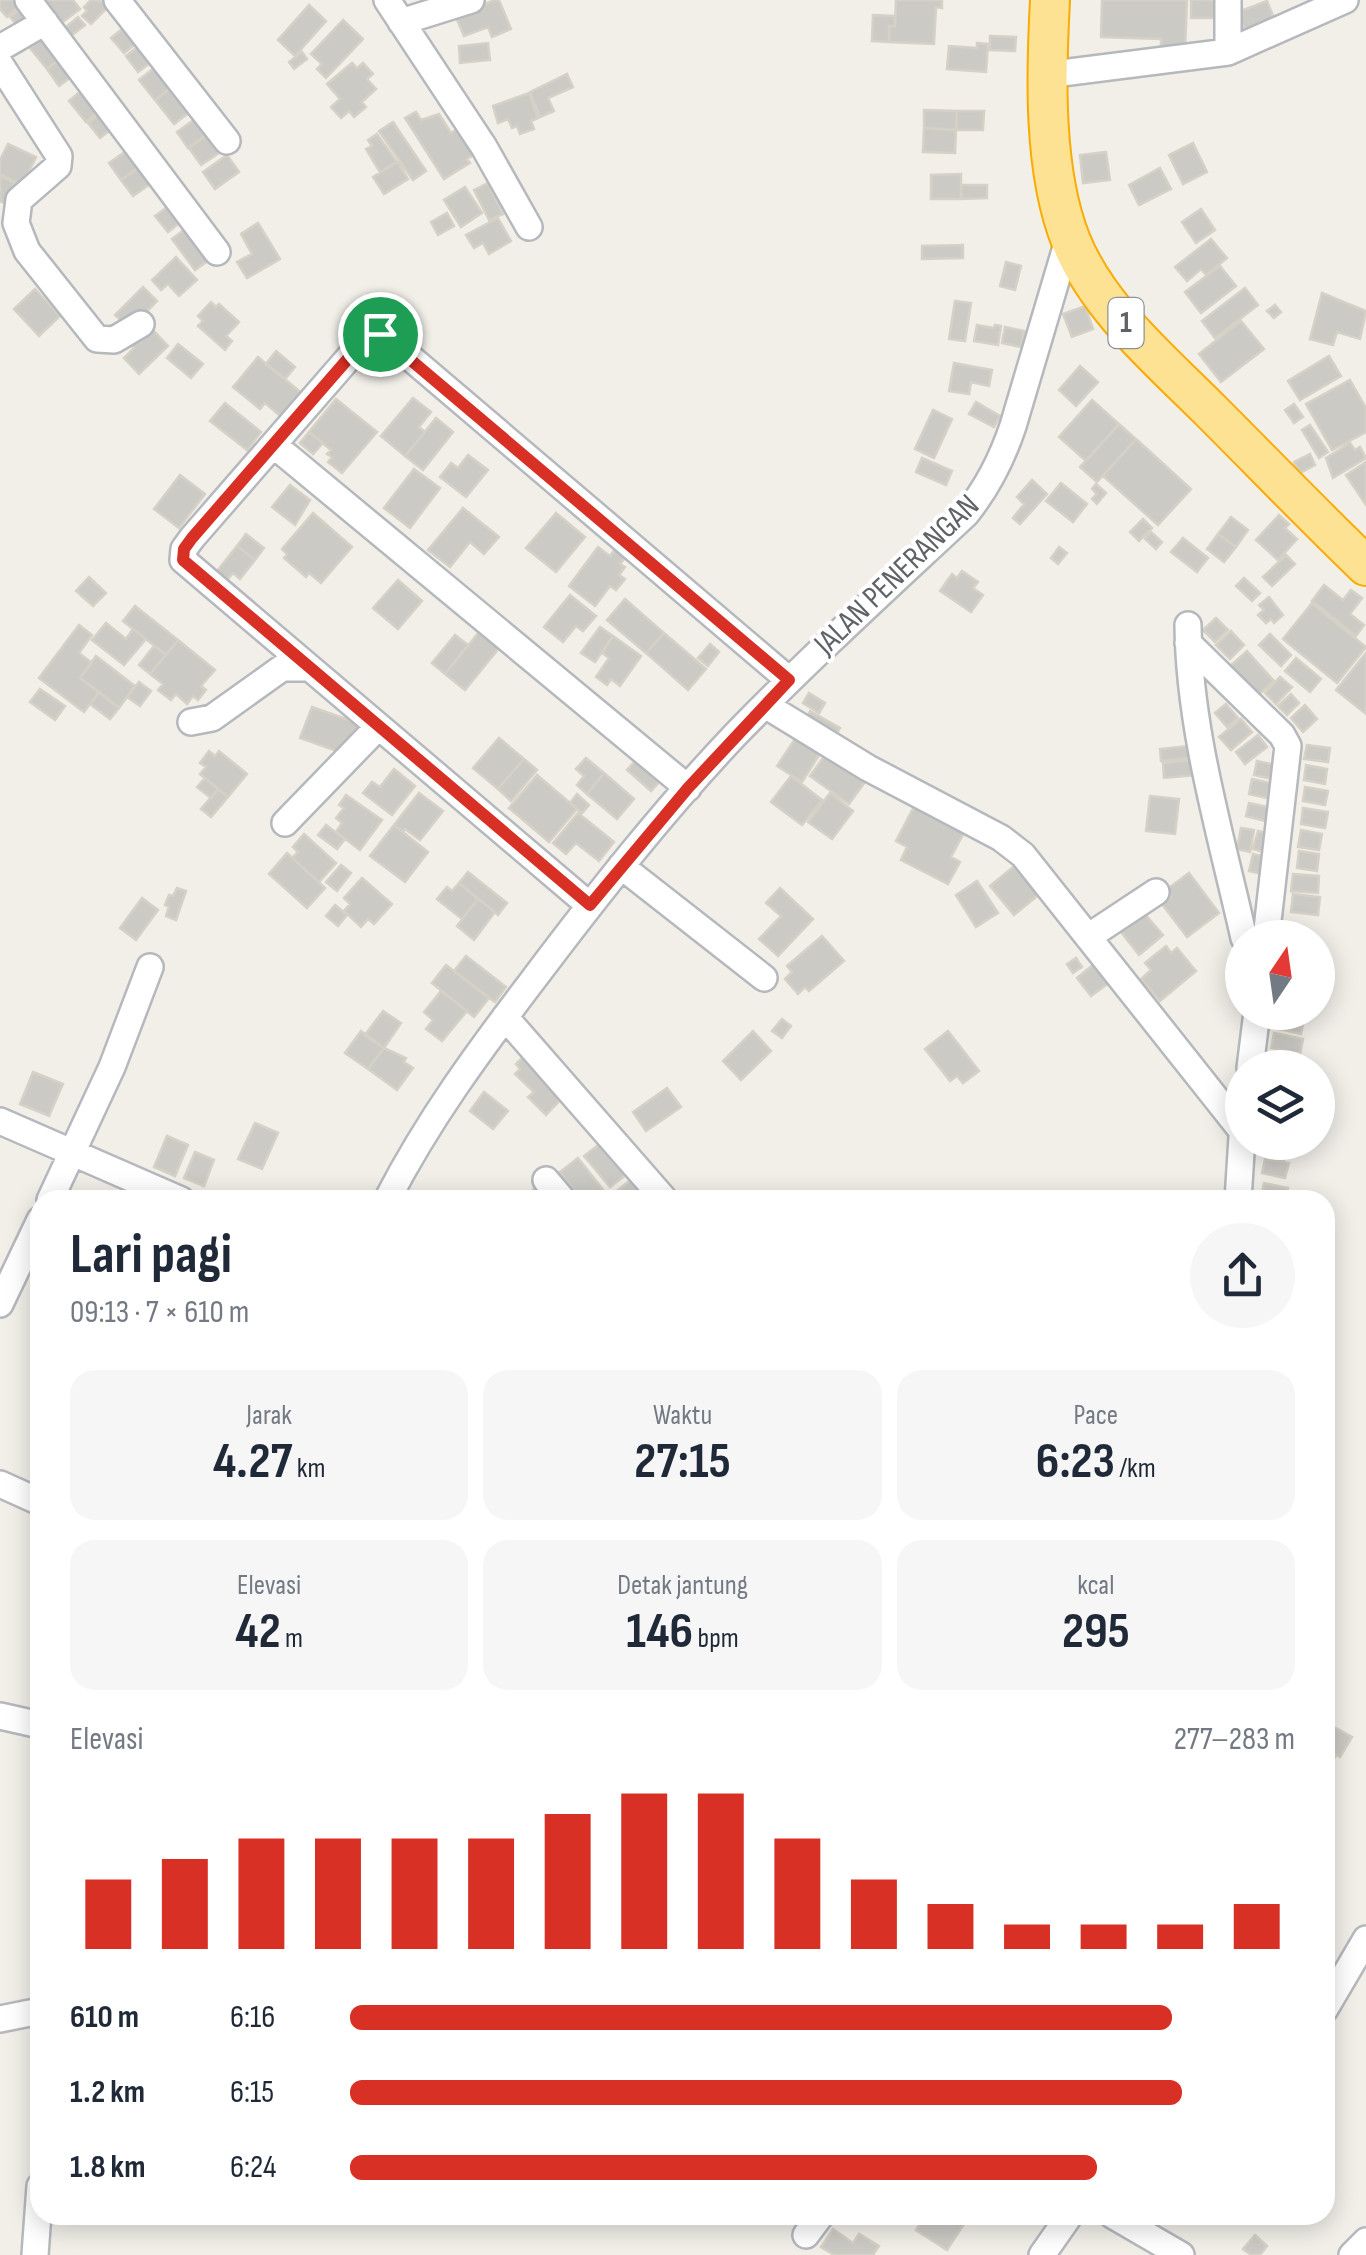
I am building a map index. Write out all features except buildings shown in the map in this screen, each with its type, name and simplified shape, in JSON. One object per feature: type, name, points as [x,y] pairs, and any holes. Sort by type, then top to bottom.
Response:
[{"type":"highway","name":"1","points":[[1050,0],[1046,75],[1052,150],[1069,237],[1093,283],[1145,344],[1366,566]]},
{"type":"street","points":[[28,0],[217,252]]},
{"type":"street","points":[[117,0],[227,141]]},
{"type":"street","points":[[472,0],[394,11],[484,147],[528,227]]},
{"type":"street","points":[[1228,0],[1228,52]]},
{"type":"street","points":[[1046,75],[1228,52],[1345,0]]},
{"type":"street","points":[[0,48],[45,22]]},
{"type":"street","points":[[0,64],[59,156],[58,166],[19,200],[16,224],[27,251],[97,339],[114,340],[141,324]]},
{"type":"street","name":"JALAN PENERANGAN","points":[[392,1190],[434,1114],[622,866],[765,704],[966,514],[992,478],[1014,426],[1069,237]]},
{"type":"street","points":[[590,905],[183,560],[184,549],[192,538],[366,338],[380,334],[789,680]]},
{"type":"street","points":[[275,446],[688,788]]},
{"type":"street","points":[[1240,920],[1206,769],[1189,668],[1188,634],[1288,746],[1268,920]]},
{"type":"street","points":[[191,722],[212,718],[286,666],[308,668]]},
{"type":"street","points":[[765,704],[868,768],[1001,838],[1023,855],[1225,1112]]},
{"type":"street","points":[[285,823],[378,727]]},
{"type":"street","points":[[622,866],[764,978]]},
{"type":"street","points":[[1088,937],[1156,892]]},
{"type":"street","points":[[55,1190],[112,1068],[150,967]]},
{"type":"street","points":[[504,1017],[656,1190]]},
{"type":"street","points":[[0,1121],[158,1190]]},
{"type":"street","points":[[1239,1190],[1240,1160]]},
{"type":"street","points":[[546,1180],[555,1190]]},
{"type":"street","points":[[0,1304],[30,1241]]},
{"type":"street","points":[[0,1484],[30,1498]]},
{"type":"street","points":[[0,1716],[30,1723]]},
{"type":"street","points":[[1335,1992],[1366,1939]]},
{"type":"street","points":[[0,2019],[30,2013]]},
{"type":"street","points":[[35,2255],[37,2225]]},
{"type":"street","points":[[1042,2255],[1063,2225]]},
{"type":"street","points":[[1129,2225],[1181,2255]]},
{"type":"street","points":[[1352,2255],[1366,2241]]},
{"type":"route","points":[[380,334],[789,680],[688,788],[590,905],[183,560],[184,549],[192,538],[366,338],[380,334]]}]
